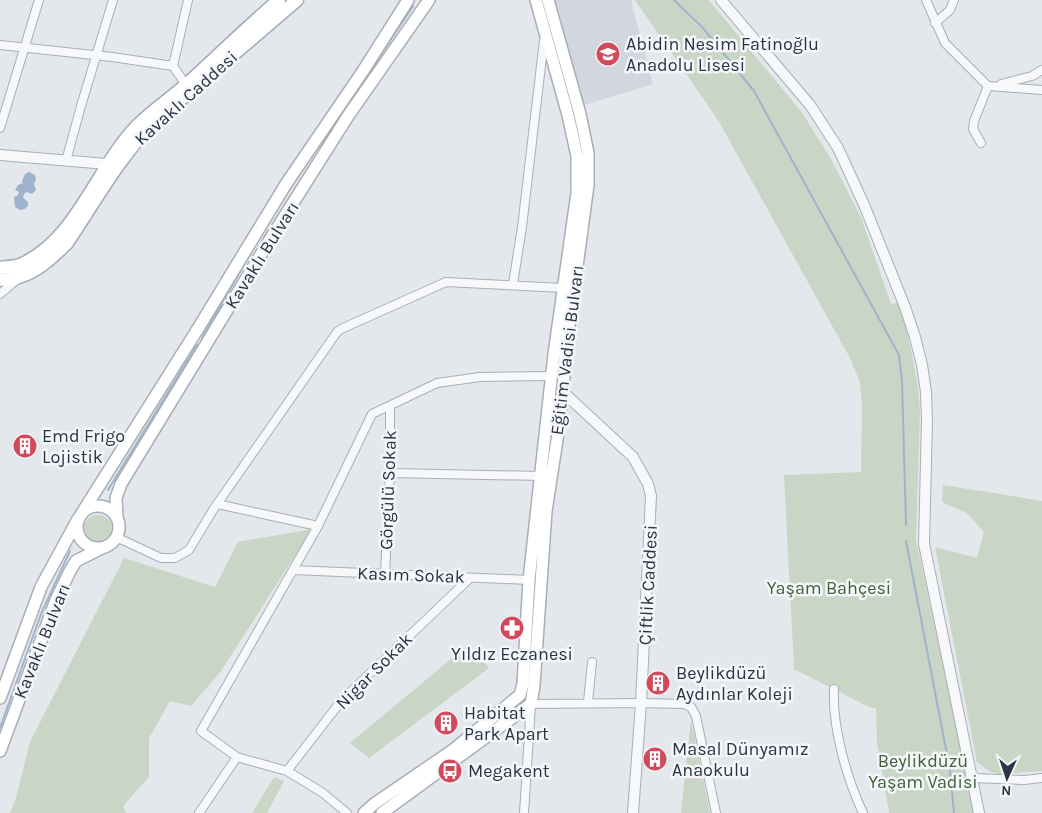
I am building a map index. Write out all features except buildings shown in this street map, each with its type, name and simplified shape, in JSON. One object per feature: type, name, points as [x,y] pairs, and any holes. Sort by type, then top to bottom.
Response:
[{"type":"main road","name":"Kavaklı Caddesi","points":[[0,268],[20,265],[36,257],[56,239],[75,214],[107,164],[138,125],[186,85],[266,6],[279,0]]},
{"type":"main road","name":"Kavaklı Caddesi","points":[[0,280],[22,277],[48,261],[67,243],[117,166],[152,124],[297,0]]},
{"type":"main road","name":"Kavaklı Bulvarı","points":[[0,698],[28,619],[42,587],[80,516],[184,352],[286,184],[363,71],[408,0]]},
{"type":"main road","name":"Kavaklı Bulvarı","points":[[0,751],[56,600],[76,561],[110,544],[116,537],[118,525],[116,498],[120,484],[348,116],[429,0]]},
{"type":"main road","name":"Eğitim Vadisi Bulvarı","points":[[531,704],[534,685],[545,521],[563,392],[557,377],[564,288],[577,193],[577,156],[568,115],[536,0]]},
{"type":"main road","name":"Eğitim Vadisi Bulvarı","points":[[520,695],[523,684],[529,580],[540,476],[588,185],[588,153],[580,114],[548,0]]},
{"type":"main road","points":[[104,547],[96,548],[84,543],[77,532],[80,516],[94,507],[100,507],[112,513],[116,518]]},
{"type":"main road","points":[[364,813],[374,804],[453,750],[520,695]]},
{"type":"main road","points":[[382,813],[531,704]]},
{"type":"street","points":[[0,128],[39,0]]},
{"type":"street","points":[[66,161],[113,0]]},
{"type":"street","points":[[186,85],[173,66],[188,0]]},
{"type":"street","points":[[721,0],[810,105],[838,148],[865,207],[915,337],[926,392],[924,544],[980,813]]},
{"type":"street","points":[[926,0],[946,43],[991,86],[1042,90]]},
{"type":"street","points":[[935,22],[950,10],[954,0]]},
{"type":"street","points":[[513,284],[544,55],[544,34]]},
{"type":"street","points":[[0,45],[96,55],[173,66]]},
{"type":"street","points":[[981,143],[973,129],[974,120],[991,86],[1032,76],[1042,70]]},
{"type":"street","points":[[0,154],[107,164]]},
{"type":"street","points":[[0,294],[22,277]]},
{"type":"street","points":[[116,537],[160,558],[175,558],[189,550],[217,504],[337,332],[341,329],[446,282],[564,288]]},
{"type":"street","points":[[347,813],[323,793],[287,772],[237,757],[200,732],[318,526],[372,414],[437,383],[480,377],[557,377]]},
{"type":"street","name":"Çiftlik Caddesi","points":[[563,392],[633,457],[648,484],[652,504],[633,813]]},
{"type":"street","name":"Görgülü Sokak","points":[[384,574],[390,473],[390,406]]},
{"type":"street","points":[[390,473],[540,476]]},
{"type":"street","points":[[217,504],[318,526]]},
{"type":"street","name":"Kasım Sokak","points":[[293,570],[529,580]]},
{"type":"street","name":"Nigar Sokak","points":[[287,772],[342,700],[470,578]]},
{"type":"street","points":[[588,702],[592,662]]},
{"type":"street","points":[[834,689],[833,706],[844,760],[863,813]]},
{"type":"street","points":[[520,695],[531,704],[588,702],[684,704],[691,706],[694,710],[716,813]]},
{"type":"street","points":[[524,813],[531,704]]},
{"type":"street","points":[[199,813],[237,757]]},
{"type":"street","points":[[973,778],[1024,780],[1042,778]]},
{"type":"shaded area","name":"Abidin Nesim Fatinoğlu Anadolu Lisesi","points":[[554,0],[631,0],[653,84],[584,105]]},
{"type":"green space","name":"Beylikdüzü Yaşam Vadisi","points":[[635,0],[709,0],[803,114],[832,161],[861,217],[891,304],[900,303],[911,349],[920,411],[916,540],[975,813],[889,813],[877,743],[876,709],[794,669],[784,475],[861,472],[862,407],[860,382],[850,358],[718,120]]},
{"type":"green space","points":[[943,485],[1042,501],[1042,771],[998,774],[989,771],[977,762],[935,547],[977,558],[984,532],[967,513],[942,502]]},
{"type":"green space","points":[[98,515],[104,516],[112,524],[112,536],[104,544],[98,545],[92,544],[84,536],[83,530],[84,524],[92,516]]},
{"type":"green space","points":[[312,529],[221,671],[191,706],[170,701],[149,738],[149,777],[123,806],[126,813],[10,813],[16,798],[30,742],[124,558],[215,587],[238,542]]},
{"type":"green space","points":[[468,645],[489,668],[369,758],[350,743]]},
{"type":"green space","points":[[691,720],[710,813],[681,813]]},
{"type":"green space","points":[[274,777],[284,781],[267,813],[252,813]]},
{"type":"water","points":[[29,172],[35,175],[34,184],[36,190],[32,194],[27,192],[24,194],[23,198],[28,202],[28,205],[25,209],[20,210],[15,207],[14,197],[19,192],[15,190],[18,185],[23,183],[25,174]]},
{"type":"waterway","points":[[674,0],[703,28],[754,91],[899,355],[902,381],[906,525]]},
{"type":"waterway","points":[[370,71],[413,6]]},
{"type":"waterway","points":[[332,127],[363,81]]},
{"type":"waterway","points":[[322,142],[327,134]]},
{"type":"waterway","points":[[202,338],[254,247]]},
{"type":"waterway","points":[[108,490],[197,345]]},
{"type":"waterway","points":[[906,541],[950,770],[954,813]]},
{"type":"waterway","points":[[0,728],[41,614],[70,551]]},
{"type":"place","name":"Abidin Nesim Fatinoğlu Anadolu Lisesi","points":[[608,54]]},
{"type":"place","name":"Emd Frigo Lojistik","points":[[25,446]]},
{"type":"place","name":"Yıldız Eczanesi","points":[[512,628]]},
{"type":"place","name":"Beylikdüzü Aydınlar Koleji","points":[[658,683]]},
{"type":"place","name":"Habitat Park Apart","points":[[446,723]]},
{"type":"place","name":"Masal Dünyamız Anaokulu","points":[[655,759]]},
{"type":"place","name":"Megakent","points":[[450,771]]},
{"type":"park label","name":"Yaşam Bahçesi","points":[[829,588]]}]
